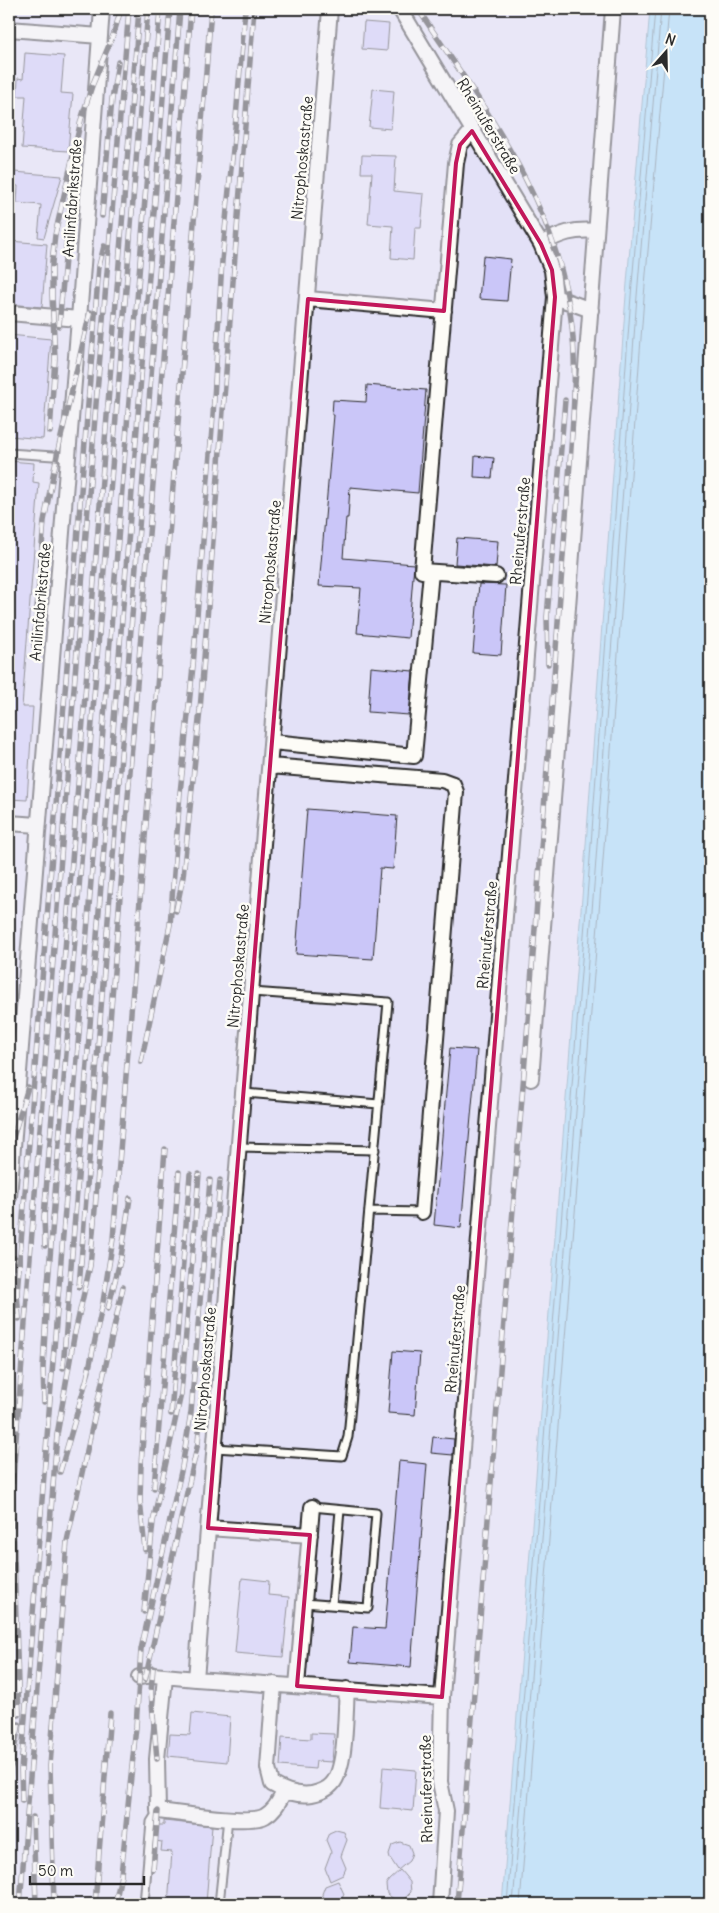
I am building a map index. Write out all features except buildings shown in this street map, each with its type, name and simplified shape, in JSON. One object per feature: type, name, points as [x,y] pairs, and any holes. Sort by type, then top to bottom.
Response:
[{"type":"street","name":"Anilinfabrikstraße","points":[[9,1197],[15,1046],[38,824],[102,9]]},
{"type":"street","name":"Nitrophoskastraße","points":[[196,1679],[330,9]]},
{"type":"street","name":"Rheinuferstraße","points":[[400,9],[542,244],[552,270],[555,297],[442,1696],[440,1782],[446,1811],[440,1904]]},
{"type":"street","points":[[531,1079],[613,9]]},
{"type":"street","points":[[9,29],[100,36]]},
{"type":"street","points":[[472,131],[460,145],[456,162],[422,571],[496,576]]},
{"type":"street","points":[[542,244],[552,238],[579,229],[596,231]]},
{"type":"street","points":[[555,297],[591,310]]},
{"type":"street","points":[[308,299],[444,311]]},
{"type":"street","points":[[9,313],[79,319]]},
{"type":"street","points":[[412,776],[431,572]]},
{"type":"street","points":[[272,742],[414,756]]},
{"type":"street","points":[[270,766],[412,776],[442,780],[453,784],[456,792],[422,1212]]},
{"type":"street","points":[[9,822],[38,824]]},
{"type":"street","points":[[297,1686],[312,1507]]},
{"type":"street","points":[[208,1528],[310,1535]]},
{"type":"street","points":[[139,1677],[152,1675],[442,1696]]},
{"type":"street","points":[[166,1677],[157,1759],[158,1811],[243,1820],[264,1817],[275,1807],[284,1792]]},
{"type":"street","points":[[274,1684],[268,1768],[272,1784],[284,1792],[303,1795],[322,1792],[333,1783],[340,1770],[343,1757],[347,1689]]},
{"type":"lane","points":[[9,453],[68,457]]},
{"type":"lane","points":[[215,1448],[342,1456],[348,1437],[388,1002],[252,992]]},
{"type":"lane","points":[[244,1094],[379,1104]]},
{"type":"lane","points":[[239,1146],[374,1150]]},
{"type":"lane","points":[[369,1211],[422,1212]]},
{"type":"lane","points":[[304,1602],[368,1608],[376,1513],[312,1507]]},
{"type":"lane","points":[[332,1605],[340,1510]]},
{"type":"lane","points":[[144,1904],[151,1822],[158,1811]]},
{"type":"lane","points":[[219,1904],[228,1818]]},
{"type":"highlighted area","points":[[472,131],[541,244],[552,270],[555,297],[442,1697],[297,1686],[310,1535],[208,1528],[308,299],[444,311],[456,163],[460,145]]},
{"type":"shaded area","points":[[9,9],[650,9],[626,295],[584,872],[502,1904],[9,1904]]},
{"type":"water","points":[[650,9],[710,9],[710,1904],[502,1904],[584,872],[626,295]]},
{"type":"railway","points":[[50,432],[55,358],[52,295],[52,262],[55,235],[81,120],[92,86],[114,33],[121,9]]},
{"type":"railway","points":[[19,1715],[12,1491],[96,404],[129,9]]},
{"type":"railway","points":[[45,1246],[44,1217],[139,9]]},
{"type":"railway","points":[[44,1402],[43,1367],[47,1296],[148,9]]},
{"type":"railway","points":[[22,1801],[21,1770],[33,1614],[160,9]]},
{"type":"railway","points":[[63,1368],[170,9]]},
{"type":"railway","points":[[79,1287],[180,9]]},
{"type":"railway","points":[[20,1904],[57,1435],[74,1337],[90,1266],[94,1222],[191,9]]},
{"type":"railway","points":[[87,1378],[103,1302],[113,1239],[211,9]]},
{"type":"railway","points":[[141,1062],[170,925],[213,416],[222,261],[245,9]]},
{"type":"railway","points":[[176,911],[183,877],[200,710],[254,9]]},
{"type":"railway","points":[[418,9],[492,121],[515,159],[535,198],[552,239],[564,282],[572,327],[574,361],[570,463],[526,1048],[457,1904]]},
{"type":"railway","points":[[102,216],[112,99],[118,62]]},
{"type":"railway","points":[[59,326],[72,181]]},
{"type":"railway","points":[[19,1319],[17,1293],[99,266],[104,246]]},
{"type":"railway","points":[[34,646],[44,521],[58,450],[90,312]]},
{"type":"railway","points":[[548,664],[547,617],[565,400]]},
{"type":"railway","points":[[9,1151],[28,1087]]},
{"type":"railway","points":[[145,1550],[140,1500],[141,1464],[165,1149]]},
{"type":"railway","points":[[154,1488],[179,1172]]},
{"type":"railway","points":[[171,1414],[190,1174]]},
{"type":"railway","points":[[144,1612],[153,1522],[181,1394],[199,1174]]},
{"type":"railway","points":[[115,1904],[121,1875],[136,1727],[141,1649],[182,1467],[191,1412],[210,1180]]},
{"type":"railway","points":[[145,1680],[198,1443],[220,1180]]},
{"type":"railway","points":[[108,1309],[121,1257],[130,1198]]},
{"type":"railway","points":[[9,1282],[15,1258]]},
{"type":"railway","points":[[54,1904],[50,1766],[67,1541],[123,1287]]},
{"type":"railway","points":[[60,1472],[89,1371]]},
{"type":"railway","points":[[153,1668],[151,1692],[157,1759]]},
{"type":"railway","points":[[95,1904],[110,1713]]},
{"type":"railway","points":[[9,1778],[19,1724]]},
{"type":"railway","points":[[153,1870],[158,1811]]},
{"type":"railway","points":[[33,1817],[36,1904]]}]
